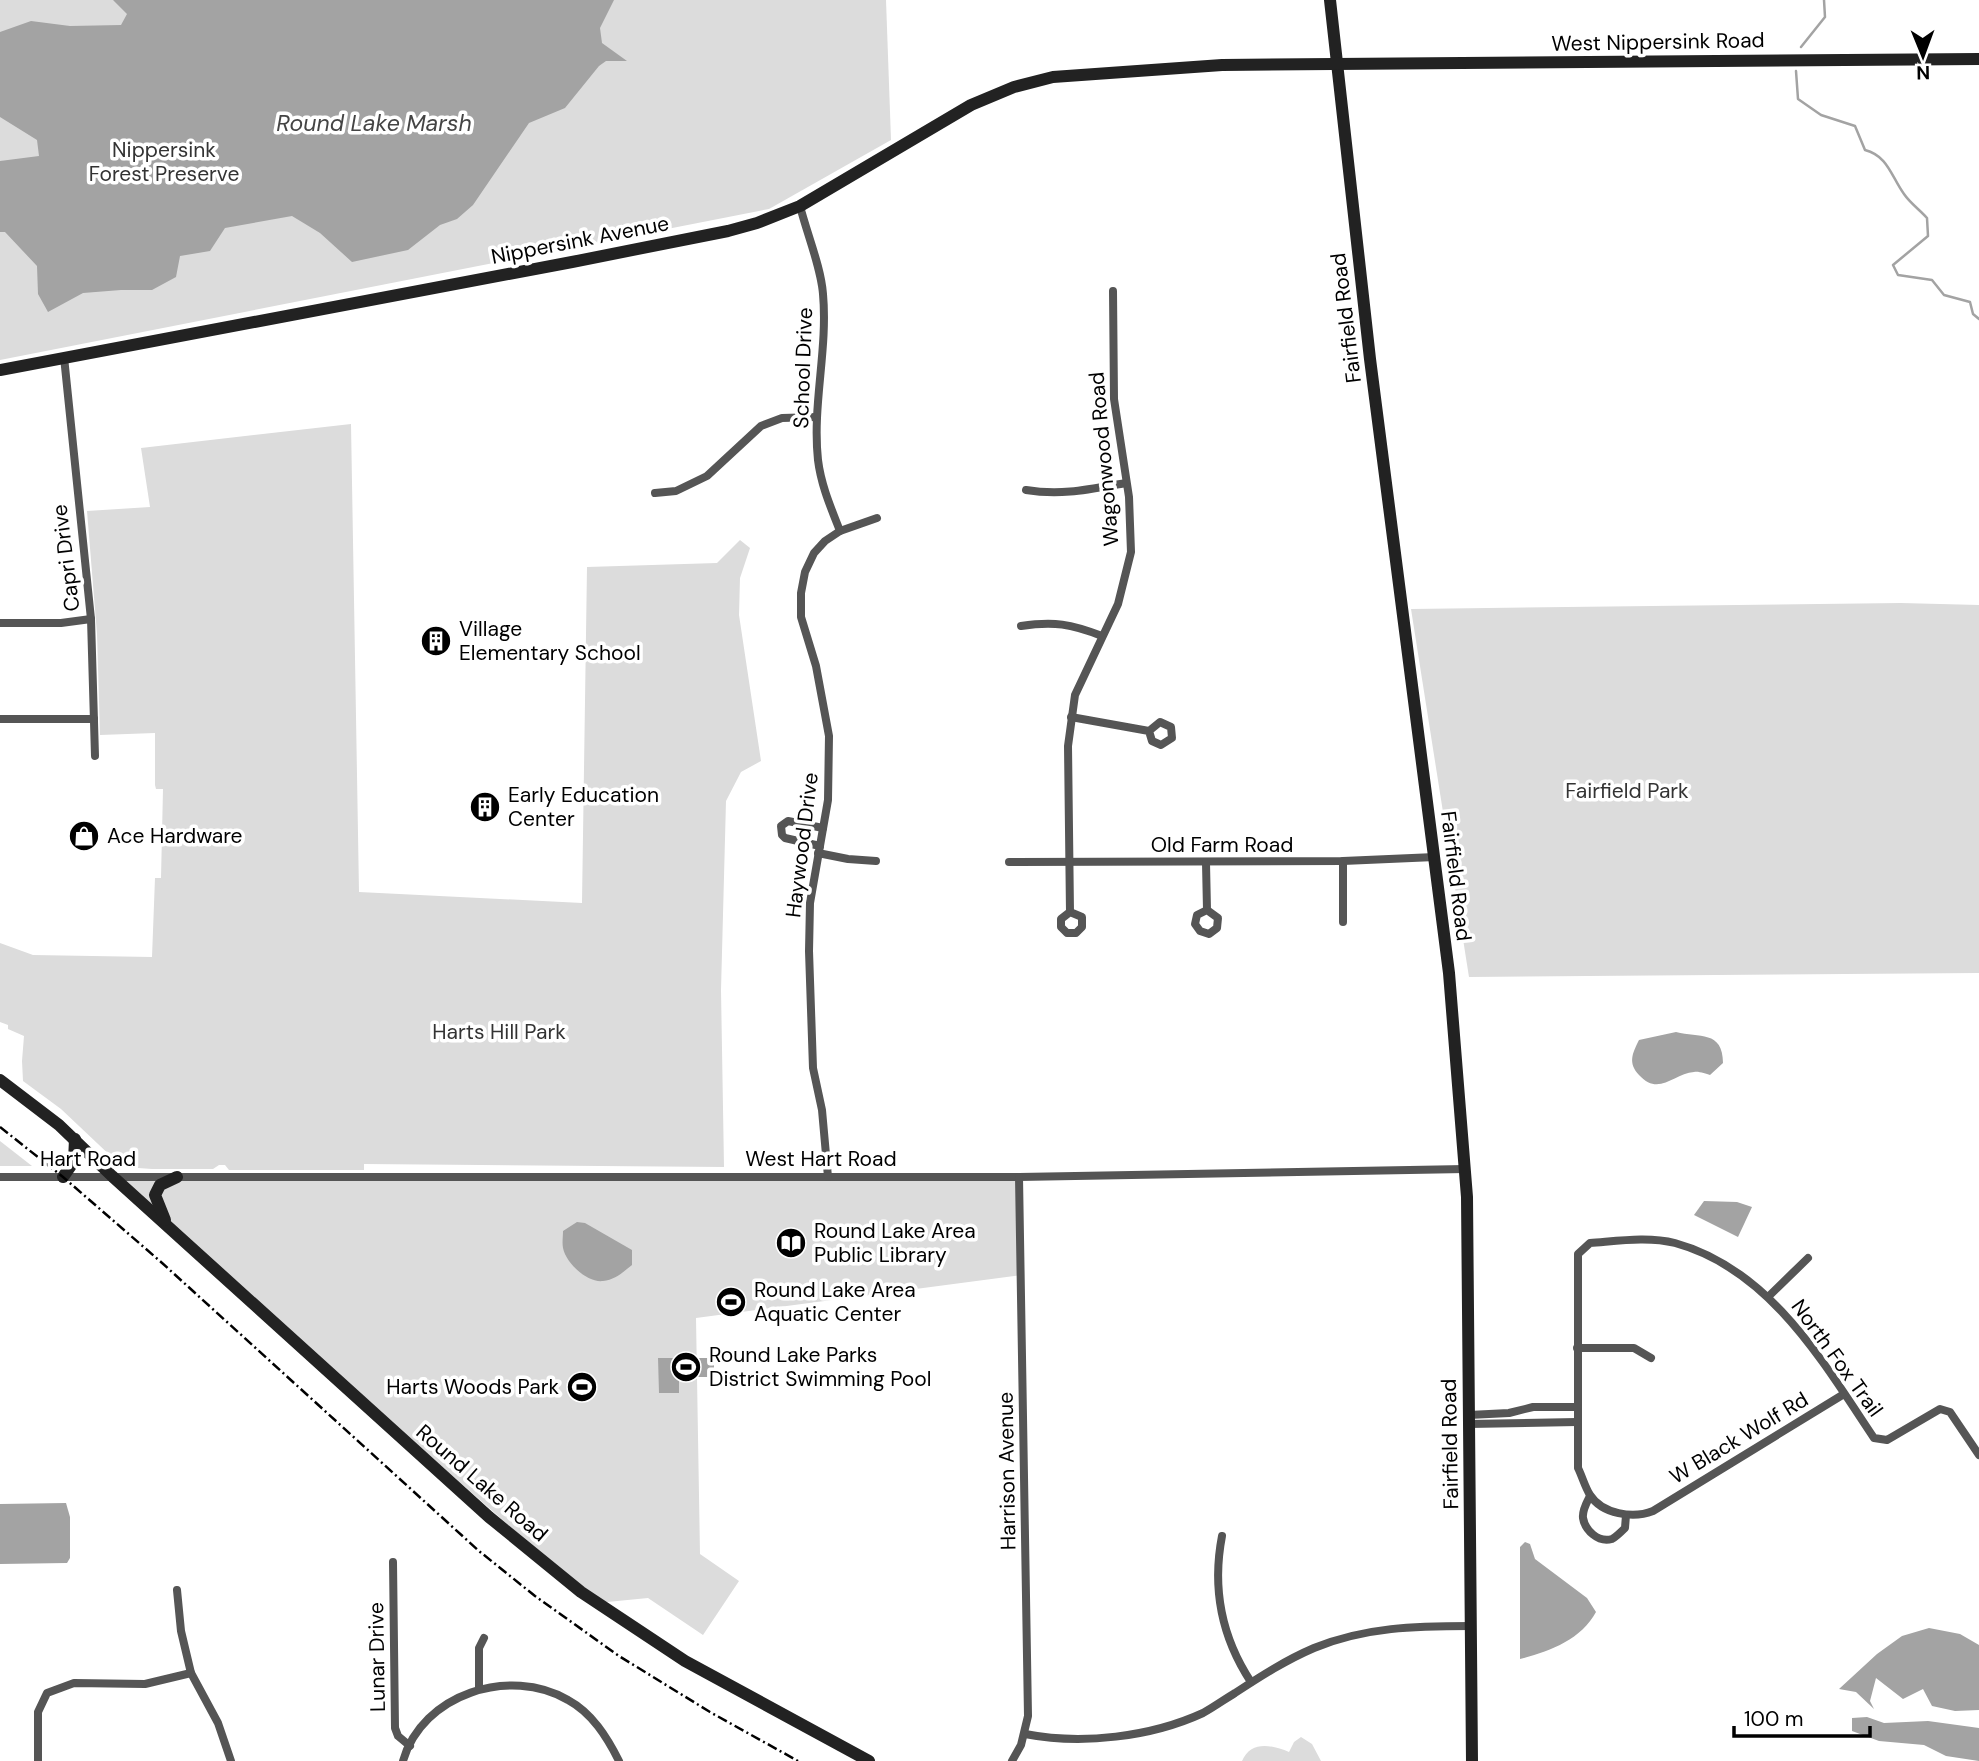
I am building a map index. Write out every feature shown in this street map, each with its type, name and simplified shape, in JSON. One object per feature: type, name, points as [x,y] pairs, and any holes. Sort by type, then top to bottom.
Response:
[{"type":"street","name":"Fairfield Road","points":[[1330,0],[1373,383],[1449,973],[1465,1169],[1472,1761]]},
{"type":"street","name":"West Nippersink Road","points":[[1137,70],[1222,65],[1979,59]]},
{"type":"street","name":"Nippersink Avenue","points":[[0,370],[728,231],[787,213],[971,105],[1014,87],[1053,77],[1137,70]]},
{"type":"street","name":"School Drive","points":[[800,206],[823,292],[824,338],[817,417],[818,461],[823,487],[840,531]]},
{"type":"street","name":"Wagonwood Road","points":[[1070,912],[1068,746],[1071,717],[1075,695],[1118,604],[1129,567],[1132,526],[1114,399],[1113,291]]},
{"type":"street","name":"Capri Drive","points":[[64,357],[91,619],[95,756]]},
{"type":"street","points":[[655,493],[676,491],[707,476],[761,426],[782,418],[817,417]]},
{"type":"street","points":[[1026,490],[1049,494],[1068,493],[1126,483]]},
{"type":"street","name":"Haywood Drive","points":[[828,1177],[822,1110],[813,1068],[810,903],[828,800],[829,736],[817,666],[801,617],[801,593],[805,572],[814,553],[825,541],[840,531],[877,518]]},
{"type":"street","points":[[0,623],[61,623],[91,619]]},
{"type":"street","points":[[1021,625],[1062,623],[1102,636]]},
{"type":"street","points":[[1071,717],[1149,731]]},
{"type":"street","points":[[0,719],[94,719]]},
{"type":"street","points":[[823,828],[788,821],[781,826],[785,838],[848,859],[876,861]]},
{"type":"street","name":"Old Farm Road","points":[[1009,862],[1206,863],[1435,857]]},
{"type":"street","points":[[1343,861],[1343,922]]},
{"type":"street","points":[[1206,863],[1207,910]]},
{"type":"street","name":"Round Lake Road","points":[[0,1080],[75,1139],[111,1176],[489,1517],[581,1592],[685,1661],[869,1761]]},
{"type":"street","points":[[63,1177],[75,1161],[75,1139]]},
{"type":"street","name":"West Hart Road","points":[[177,1177],[1019,1177],[1465,1169]]},
{"type":"street","name":"Hart Road","points":[[0,1177],[177,1177]]},
{"type":"street","points":[[168,1227],[155,1195],[160,1185],[177,1177]]},
{"type":"street","name":"Harrison Avenue","points":[[1012,1761],[1026,1734],[1028,1716],[1019,1177]]},
{"type":"street","name":"North Fox Trail","points":[[1590,1496],[1578,1468],[1577,1348],[1578,1254],[1590,1243],[1654,1240],[1676,1244],[1725,1264],[1769,1296],[1828,1368],[1874,1438],[1887,1440],[1940,1409],[1950,1412],[1979,1455]]},
{"type":"street","points":[[1769,1296],[1808,1258]]},
{"type":"street","points":[[1577,1348],[1634,1348],[1651,1358]]},
{"type":"street","name":"W Black Wolf Rd","points":[[1626,1515],[1643,1515],[1653,1511],[1844,1394]]},
{"type":"street","points":[[1469,1419],[1534,1407],[1577,1407]]},
{"type":"street","points":[[1469,1419],[1577,1425]]},
{"type":"street","points":[[1590,1496],[1605,1508],[1626,1515],[1625,1528],[1612,1539],[1600,1539],[1591,1533],[1583,1518],[1590,1496]]},
{"type":"street","points":[[1222,1535],[1217,1561],[1222,1619],[1235,1656],[1251,1682]]},
{"type":"street","name":"Lunar Drive","points":[[393,1562],[395,1728],[398,1737],[410,1745]]},
{"type":"street","points":[[177,1590],[181,1631],[191,1673],[218,1723],[231,1761]]},
{"type":"street","points":[[1026,1734],[1045,1738],[1085,1738],[1142,1732],[1171,1725],[1204,1712],[1274,1667],[1314,1648],[1366,1631],[1395,1627],[1471,1626]]},
{"type":"street","points":[[479,1688],[480,1648],[484,1637]]},
{"type":"street","points":[[38,1761],[38,1712],[47,1693],[74,1683],[145,1684],[191,1673]]},
{"type":"street","points":[[403,1761],[418,1731],[434,1713],[456,1698],[479,1688],[502,1685],[529,1686],[550,1691],[569,1700],[588,1715],[609,1741],[619,1761]]},
{"type":"green space","name":"Nippersink Forest Preserve","points":[[0,0],[886,0],[891,140],[769,209],[0,360]]},
{"type":"green space","name":"Harts Hill Park","points":[[351,424],[359,892],[582,903],[587,567],[717,563],[740,540],[750,548],[740,578],[739,615],[761,761],[741,772],[726,801],[721,990],[724,1167],[364,1164],[364,1170],[229,1170],[225,1165],[213,1169],[138,1168],[116,1161],[61,1109],[23,1081],[24,1036],[0,1022],[0,943],[33,955],[152,957],[155,878],[161,878],[163,789],[156,789],[155,785],[155,733],[100,735],[97,634],[87,511],[150,507],[141,448]]},
{"type":"green space","name":"Fairfield Park","points":[[1901,603],[1979,605],[1979,973],[1469,977],[1411,609]]},
{"type":"green space","points":[[0,1141],[32,1166],[0,1166]]},
{"type":"green space","name":"Harts Woods Park","points":[[112,1176],[1019,1177],[1021,1275],[696,1318],[700,1554],[739,1581],[703,1635],[648,1598],[597,1603]]},
{"type":"green space","points":[[1301,1737],[1312,1744],[1321,1761],[1242,1761],[1246,1754],[1256,1747],[1276,1747],[1289,1752],[1294,1742]]},
{"type":"water","name":"Round Lake Marsh","points":[[113,0],[614,0],[600,28],[602,43],[627,61],[606,61],[565,108],[529,123],[473,205],[457,219],[440,225],[408,250],[352,262],[320,233],[292,216],[225,228],[210,251],[180,256],[176,277],[152,290],[83,293],[48,312],[38,294],[37,266],[5,232],[0,232],[0,161],[39,156],[37,140],[0,117],[0,32],[31,21],[70,26],[121,25],[127,14]]},
{"type":"water","points":[[1676,1032],[1714,1040],[1722,1052],[1723,1063],[1710,1075],[1687,1073],[1660,1084],[1646,1081],[1636,1071],[1632,1062],[1639,1040]]},
{"type":"water","points":[[1704,1201],[1737,1202],[1752,1207],[1738,1237],[1694,1215]]},
{"type":"water","points":[[577,1222],[585,1223],[632,1250],[632,1265],[615,1277],[603,1281],[590,1279],[578,1271],[568,1260],[563,1248],[563,1231]]},
{"type":"water","name":"Round Lake Parks District Swimming Pool","points":[[658,1358],[714,1358],[714,1377],[679,1377],[679,1393],[659,1393]]},
{"type":"water","points":[[66,1503],[70,1517],[70,1558],[67,1563],[0,1564],[0,1504]]},
{"type":"water","points":[[1525,1542],[1530,1544],[1535,1559],[1587,1598],[1596,1612],[1590,1622],[1573,1637],[1542,1653],[1520,1659],[1520,1547]]},
{"type":"water","points":[[1929,1628],[1960,1634],[1979,1645],[1979,1710],[1955,1711],[1932,1706],[1923,1689],[1903,1699],[1876,1678],[1870,1701],[1874,1709],[1856,1692],[1839,1689],[1877,1654],[1902,1636]]},
{"type":"water","points":[[1867,1717],[1884,1723],[1928,1721],[1979,1728],[1979,1761],[1946,1756],[1924,1745],[1879,1741],[1852,1731],[1852,1718]]},
{"type":"waterway","points":[[1801,47],[1825,17],[1824,0]]},
{"type":"waterway","points":[[1796,71],[1798,99],[1821,115],[1855,126],[1865,150],[1884,162],[1906,197],[1927,218],[1928,236],[1893,265],[1898,275],[1932,280],[1944,295],[1970,302],[1973,314],[1979,319]]},
{"type":"railway","points":[[0,1127],[63,1177],[161,1262],[479,1551],[535,1596],[619,1656],[710,1712],[798,1761]]},
{"type":"place","name":"Village Elementary School","points":[[436,641]]},
{"type":"place","name":"Early Education Center","points":[[485,807]]},
{"type":"place","name":"Ace Hardware","points":[[84,836]]},
{"type":"place","name":"Round Lake Area Public Library","points":[[791,1243]]},
{"type":"place","name":"Round Lake Area Aquatic Center","points":[[731,1302]]},
{"type":"place","name":"Round Lake Parks District Swimming Pool","points":[[686,1367]]},
{"type":"place","name":"Harts Woods Park","points":[[582,1387]]}]
